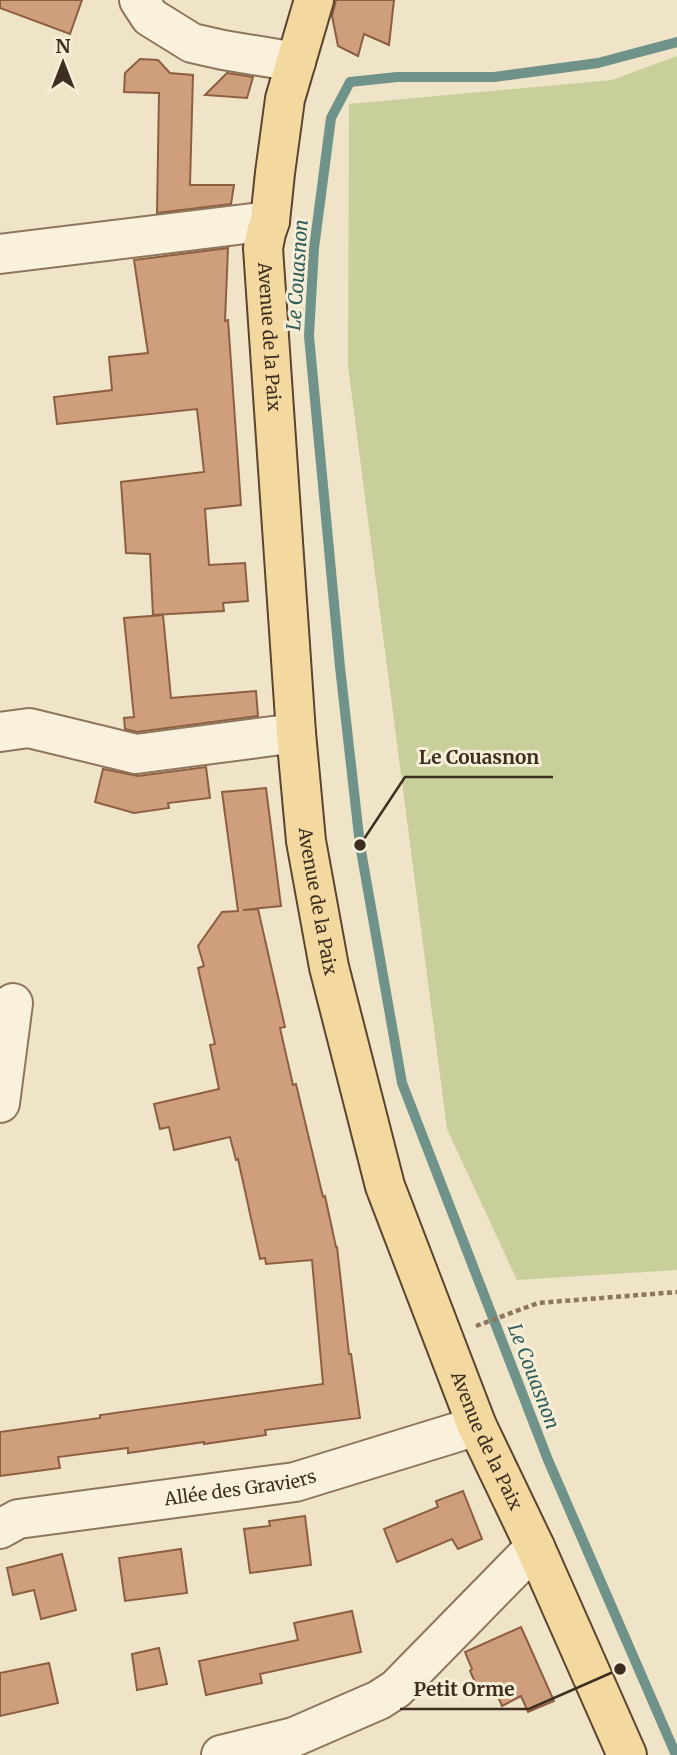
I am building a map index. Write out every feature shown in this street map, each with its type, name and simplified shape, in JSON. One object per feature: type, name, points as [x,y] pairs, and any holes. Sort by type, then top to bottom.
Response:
[{"type":"main road","name":"Avenue de la Paix","points":[[313,0],[285,99],[270,221],[263,248],[296,733],[306,841],[329,967],[385,1186],[477,1426],[535,1547],[627,1755]]},
{"type":"street","points":[[139,0],[150,18],[192,43],[296,62]]},
{"type":"street","points":[[0,254],[270,221]]},
{"type":"street","points":[[0,732],[29,728],[136,754],[296,733]]},
{"type":"street","points":[[0,1103],[13,1003]]},
{"type":"street","name":"Allée des Graviers","points":[[0,1529],[18,1519],[295,1482],[477,1426]]},
{"type":"street","points":[[221,1755],[294,1737],[379,1700],[396,1689],[535,1547]]},
{"type":"path","points":[[472,1328],[538,1303],[677,1292]]},
{"type":"green space","points":[[677,56],[677,1270],[517,1280],[447,1129],[348,366],[349,104],[612,80]]},
{"type":"building","points":[[0,0],[82,0],[70,34],[0,8]]},
{"type":"building","points":[[336,0],[394,0],[389,45],[364,34],[358,56],[338,46],[332,16]]},
{"type":"building","points":[[140,59],[158,60],[170,73],[193,75],[190,185],[234,185],[231,204],[157,213],[159,93],[124,92],[125,73]]},
{"type":"building","points":[[227,73],[253,77],[247,98],[205,95]]},
{"type":"building","points":[[228,248],[225,321],[228,320],[241,505],[205,509],[209,565],[245,563],[248,601],[223,603],[224,611],[153,615],[150,554],[126,553],[121,482],[204,472],[197,409],[57,424],[54,397],[112,390],[109,357],[148,353],[134,260]]},
{"type":"building","points":[[163,615],[171,698],[256,691],[258,716],[137,732],[125,729],[124,718],[134,717],[124,618]]},
{"type":"building","points":[[206,767],[210,798],[168,803],[169,808],[134,813],[95,802],[103,769],[138,776]]},
{"type":"building","points":[[266,788],[281,906],[243,910],[258,909],[285,1027],[280,1028],[293,1085],[296,1084],[337,1247],[349,1354],[360,1418],[265,1430],[266,1435],[204,1444],[128,1453],[128,1448],[58,1457],[60,1468],[0,1476],[0,1432],[100,1418],[100,1415],[323,1384],[312,1260],[266,1264],[265,1258],[260,1259],[238,1159],[236,1160],[230,1137],[174,1150],[169,1127],[160,1129],[154,1104],[219,1089],[210,1045],[215,1044],[198,968],[204,966],[198,946],[222,912],[238,911],[222,792]]},
{"type":"building","points":[[463,1491],[482,1539],[458,1549],[452,1539],[397,1562],[384,1529],[438,1507],[436,1501]]},
{"type":"building","points":[[305,1516],[311,1565],[250,1573],[244,1529],[270,1526],[269,1521]]},
{"type":"building","points":[[181,1549],[187,1593],[125,1601],[119,1558]]},
{"type":"building","points":[[62,1554],[76,1610],[41,1619],[34,1590],[13,1595],[7,1568]]},
{"type":"building","points":[[352,1611],[361,1652],[260,1674],[262,1683],[206,1695],[199,1661],[298,1640],[294,1623]]},
{"type":"building","points":[[521,1627],[554,1701],[528,1712],[521,1696],[502,1706],[496,1692],[482,1698],[465,1652]]},
{"type":"building","points":[[159,1648],[167,1684],[137,1690],[132,1654]]},
{"type":"building","points":[[49,1663],[58,1703],[0,1716],[0,1673]]},
{"type":"waterway","name":"Le Couasnon","points":[[676,1755],[548,1460],[402,1083],[360,845],[340,667],[309,336],[314,248],[331,118],[350,82],[397,77],[494,77],[598,63],[677,42]]},
{"type":"place","name":"Le Couasnon","points":[[360,845]]},
{"type":"place","name":"Petit Orme","points":[[620,1669]]}]
